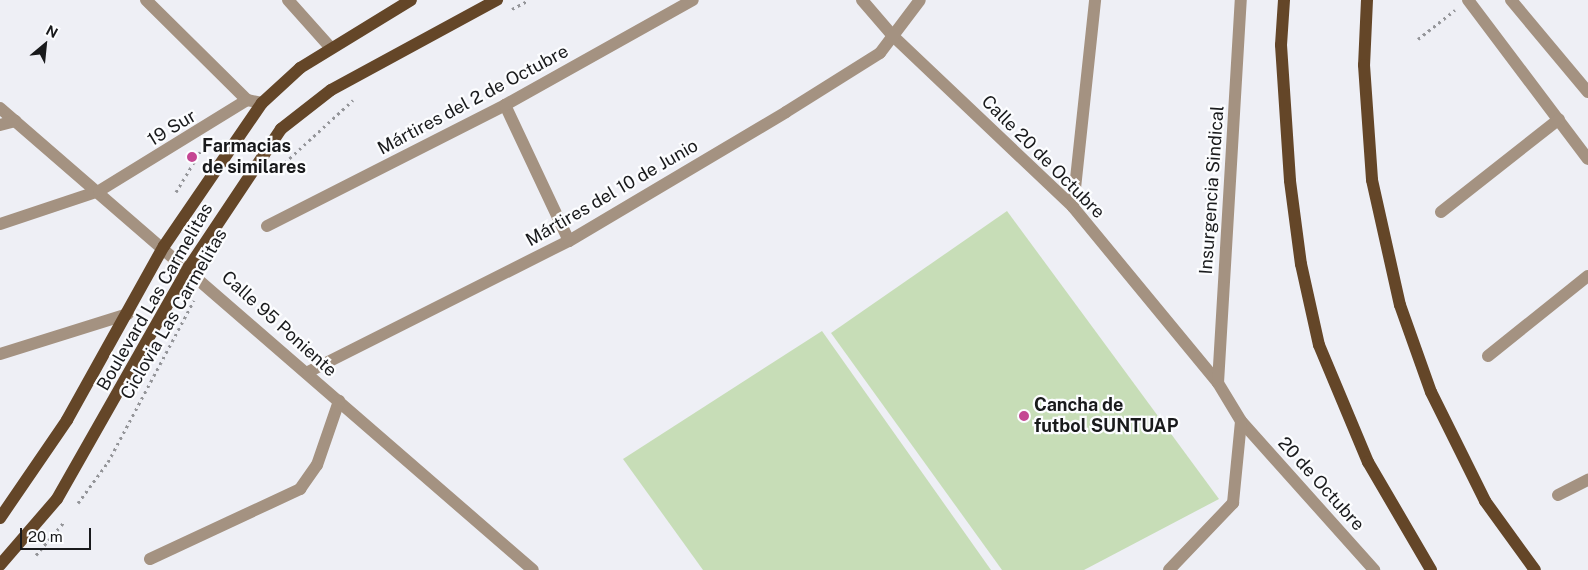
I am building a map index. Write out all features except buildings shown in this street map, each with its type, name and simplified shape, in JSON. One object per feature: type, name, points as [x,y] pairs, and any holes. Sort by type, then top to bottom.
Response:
[{"type":"main road","name":"Boulevard Las Carmelitas","points":[[0,518],[38,467],[128,314],[164,246],[262,103],[300,68],[411,0]]},
{"type":"main road","name":"Boulevard Las Carmelitas","points":[[0,565],[57,499],[189,267],[261,155],[306,107],[497,0]]},
{"type":"main road","points":[[1284,0],[1281,45],[1290,181],[1301,264],[1319,344],[1368,462],[1432,570]]},
{"type":"main road","points":[[1366,0],[1364,65],[1372,180],[1400,305],[1431,392],[1481,492],[1535,570]]},
{"type":"street","points":[[146,0],[176,33],[226,75],[247,100],[262,103]]},
{"type":"street","points":[[288,0],[330,48]]},
{"type":"street","name":"Mártires del 2 de Octubre","points":[[267,226],[505,105],[693,0]]},
{"type":"street","name":"Calle 20 de Octubre","points":[[862,0],[893,36],[1073,207],[1218,383],[1241,421]]},
{"type":"street","name":"Mártires del 10 de Junio","points":[[308,372],[334,357],[569,241],[873,58],[893,36],[920,0]]},
{"type":"street","points":[[1073,207],[1095,0]]},
{"type":"street","name":"Insurgencia Sindical","points":[[1218,383],[1241,0]]},
{"type":"street","points":[[1468,0],[1588,158]]},
{"type":"street","points":[[1511,0],[1588,92]]},
{"type":"street","name":"19 Sur","points":[[0,224],[99,191],[247,100]]},
{"type":"street","points":[[505,105],[569,241]]},
{"type":"street","name":"Calle 95 Poniente","points":[[0,108],[189,267],[533,570]]},
{"type":"street","points":[[1441,212],[1559,119]]},
{"type":"street","points":[[0,125],[15,121]]},
{"type":"street","points":[[1488,356],[1588,276]]},
{"type":"street","points":[[0,354],[128,314]]},
{"type":"street","points":[[150,559],[300,489],[317,465],[340,401]]},
{"type":"street","points":[[1169,570],[1234,503],[1241,421]]},
{"type":"street","name":"20 de Octubre","points":[[1241,421],[1368,568]]},
{"type":"street","points":[[1558,495],[1588,480]]},
{"type":"path","points":[[504,14],[529,0]]},
{"type":"path","points":[[1418,39],[1468,0]]},
{"type":"path","points":[[273,176],[360,94]]},
{"type":"path","name":"Ciclovia Las Carmelitas","points":[[72,511],[108,462],[204,281]]},
{"type":"path","points":[[30,559],[66,519]]},
{"type":"green space","name":"Cancha de futbol SUNTUAP","points":[[1007,211],[1219,499],[1084,570],[1002,570],[831,333]]},
{"type":"green space","points":[[822,331],[991,570],[703,570],[623,459]]},
{"type":"place","name":"Farmacias de similares","points":[[192,157]]},
{"type":"place","name":"Cancha de futbol SUNTUAP","points":[[1024,416]]}]
